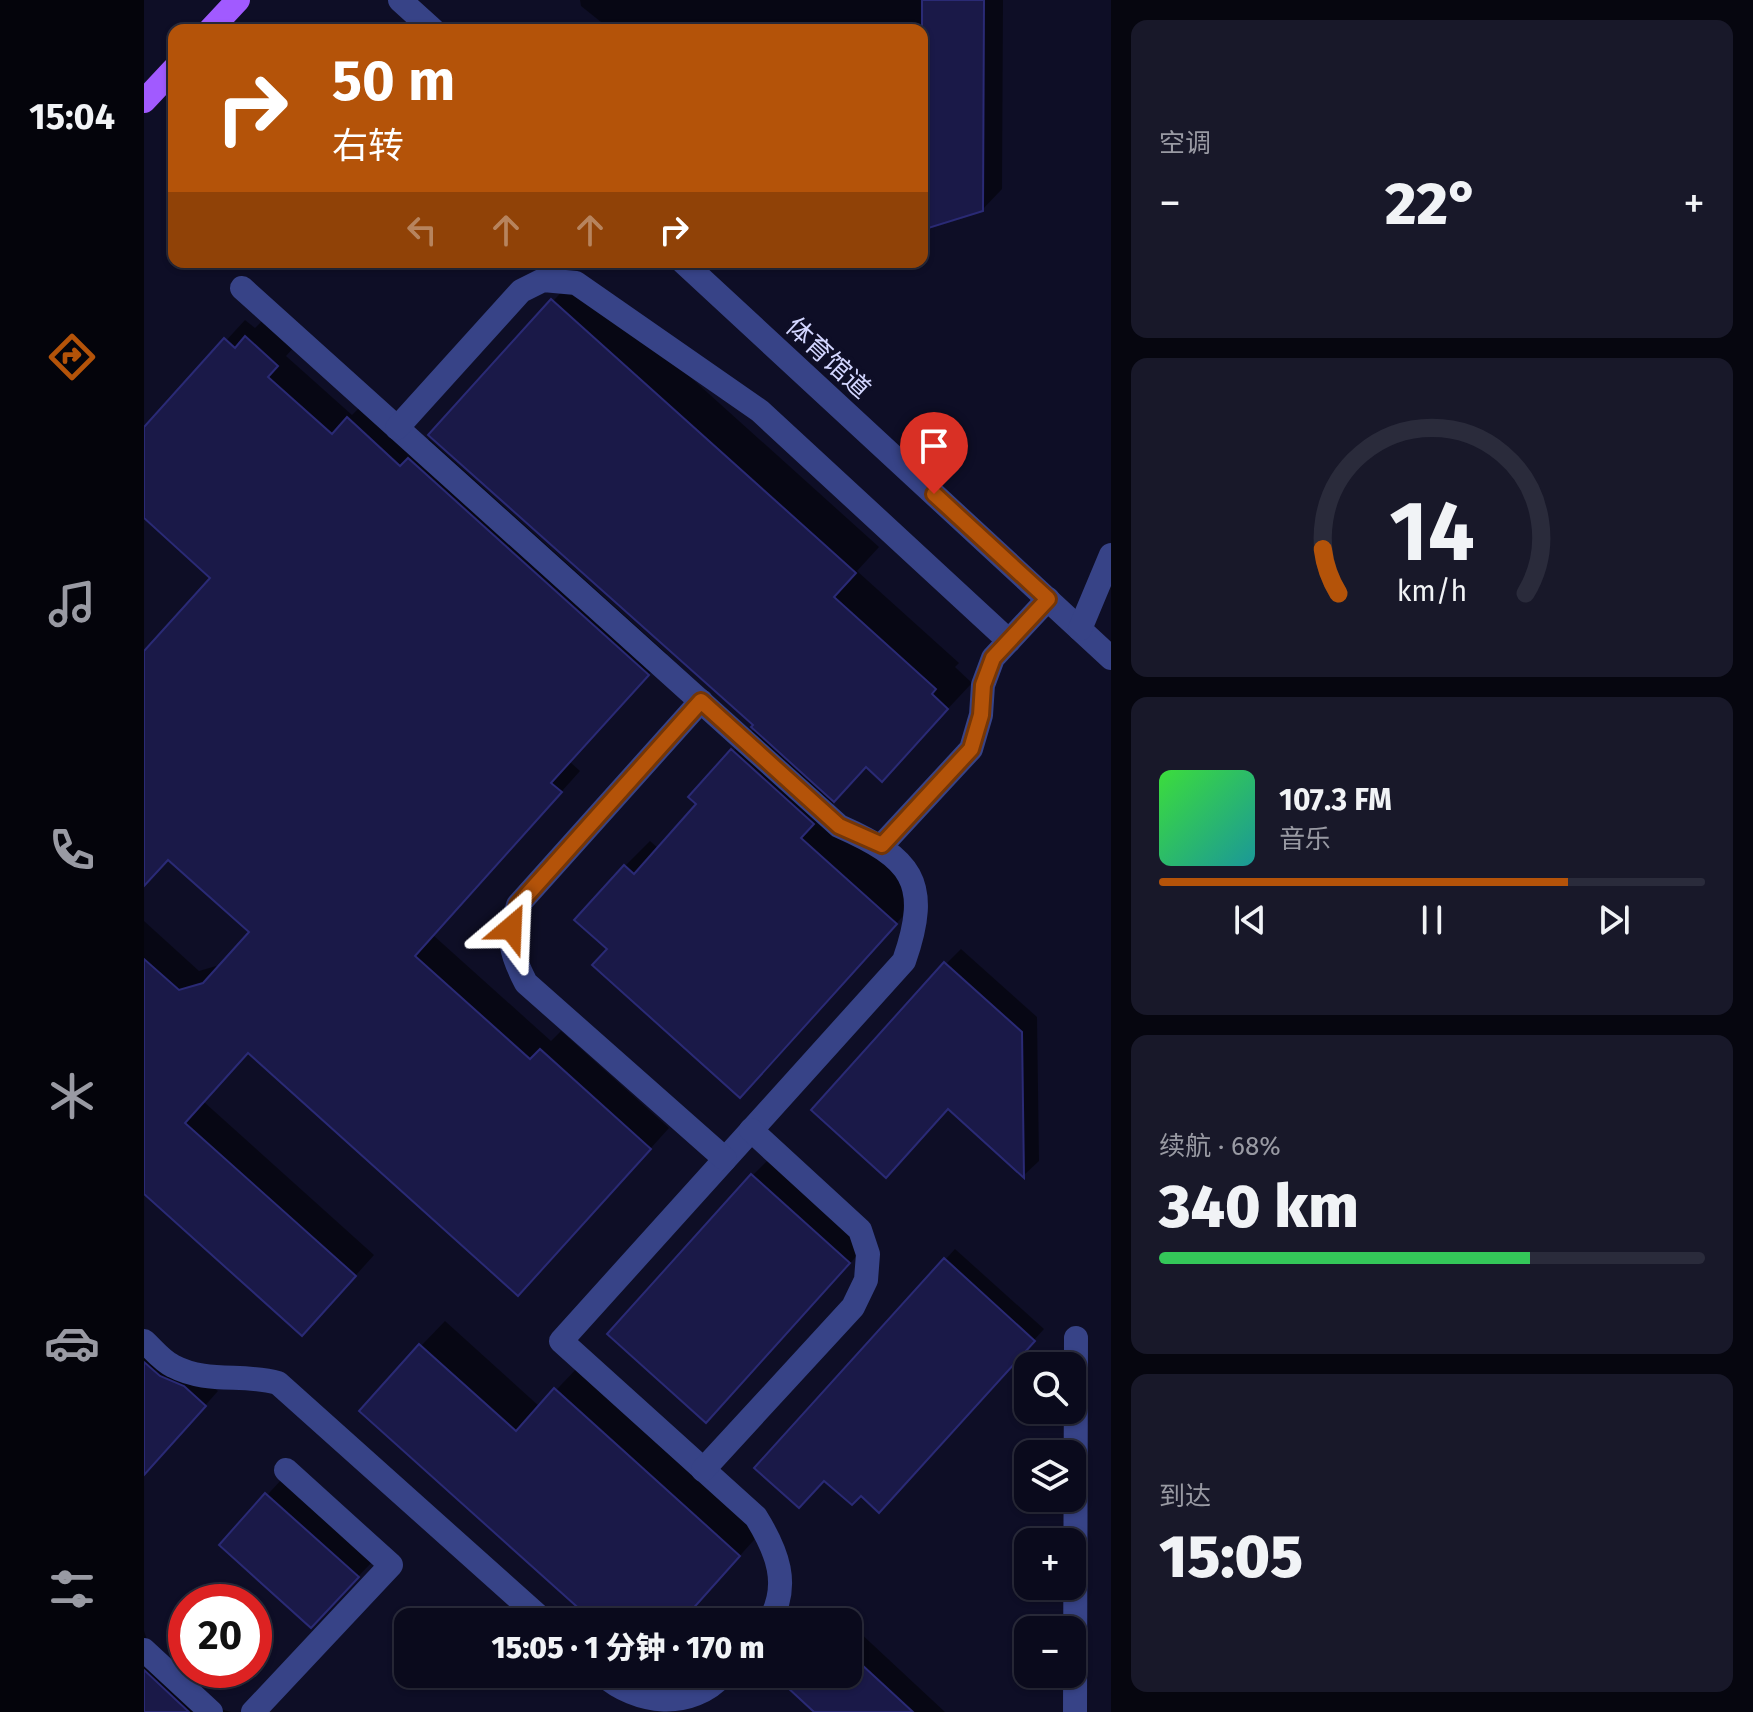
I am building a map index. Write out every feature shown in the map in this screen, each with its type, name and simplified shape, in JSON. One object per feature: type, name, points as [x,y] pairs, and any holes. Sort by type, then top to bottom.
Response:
[{"type":"main road","points":[[216,24],[238,0]]},
{"type":"main road","points":[[144,101],[168,75]]},
{"type":"street","points":[[400,0],[426,24]]},
{"type":"street","name":"体育馆道","points":[[689,268],[1111,658]]},
{"type":"street","points":[[397,428],[521,291],[543,280],[576,283],[760,411],[1009,641]]},
{"type":"street","points":[[242,288],[839,826],[882,845],[901,863],[916,892],[917,924],[904,961],[561,1341],[756,1517],[771,1541],[780,1565],[780,1593],[774,1608]]},
{"type":"street","points":[[1080,629],[1111,555]]},
{"type":"street","points":[[882,845],[971,749],[981,715],[983,685],[993,658],[1048,599]]},
{"type":"street","points":[[701,701],[518,905],[511,928],[511,955],[526,983],[725,1159]]},
{"type":"street","points":[[703,1470],[853,1307],[866,1280],[868,1254],[860,1230],[751,1130]]},
{"type":"street","points":[[1075,1712],[1076,1338]]},
{"type":"street","points":[[144,1341],[171,1365],[198,1376],[257,1377],[278,1383],[529,1608]]},
{"type":"street","points":[[253,1712],[391,1565],[286,1470]]},
{"type":"street","points":[[144,1650],[211,1712]]},
{"type":"street","points":[[623,1688],[653,1700],[672,1700],[693,1696],[704,1688]]},
{"type":"building","points":[[922,0],[984,0],[983,211],[928,228],[928,24],[922,24]]},
{"type":"building","points":[[551,299],[856,573],[834,597],[936,689],[932,694],[948,709],[882,782],[866,767],[834,802],[751,727],[753,725],[428,435]]},
{"type":"building","points":[[245,336],[278,366],[268,377],[332,434],[347,417],[400,466],[408,458],[649,675],[551,783],[562,792],[415,956],[530,1059],[540,1049],[651,1149],[518,1296],[248,1053],[185,1123],[356,1276],[302,1336],[144,1194],[144,959],[179,990],[203,983],[249,932],[168,860],[144,886],[144,651],[210,578],[144,518],[144,427],[224,338],[235,348]]},
{"type":"building","points":[[731,749],[814,824],[801,838],[897,924],[740,1098],[592,965],[607,949],[574,920],[624,865],[634,874],[696,804],[688,797]]},
{"type":"building","points":[[944,962],[1022,1032],[1024,1178],[948,1109],[886,1178],[811,1110]]},
{"type":"building","points":[[751,1174],[850,1263],[706,1423],[607,1334]]},
{"type":"building","points":[[944,1258],[1035,1341],[1025,1352],[1014,1352],[1014,1364],[879,1513],[861,1496],[852,1505],[824,1481],[799,1508],[754,1468]]},
{"type":"building","points":[[419,1344],[516,1431],[554,1388],[740,1556],[694,1608],[578,1608],[359,1411]]},
{"type":"building","points":[[144,1362],[160,1376],[184,1386],[206,1406],[144,1475]]},
{"type":"building","points":[[265,1493],[359,1577],[311,1628],[272,1593],[272,1584],[262,1584],[219,1545]]},
{"type":"building","points":[[862,1665],[913,1712],[814,1712],[788,1688],[862,1688]]},
{"type":"building","points":[[144,1670],[189,1712],[144,1712]]},
{"type":"route","points":[[511,928],[518,905],[701,701],[839,826],[882,845],[971,749],[981,715],[983,685],[993,658],[1048,599],[934,494]]}]
